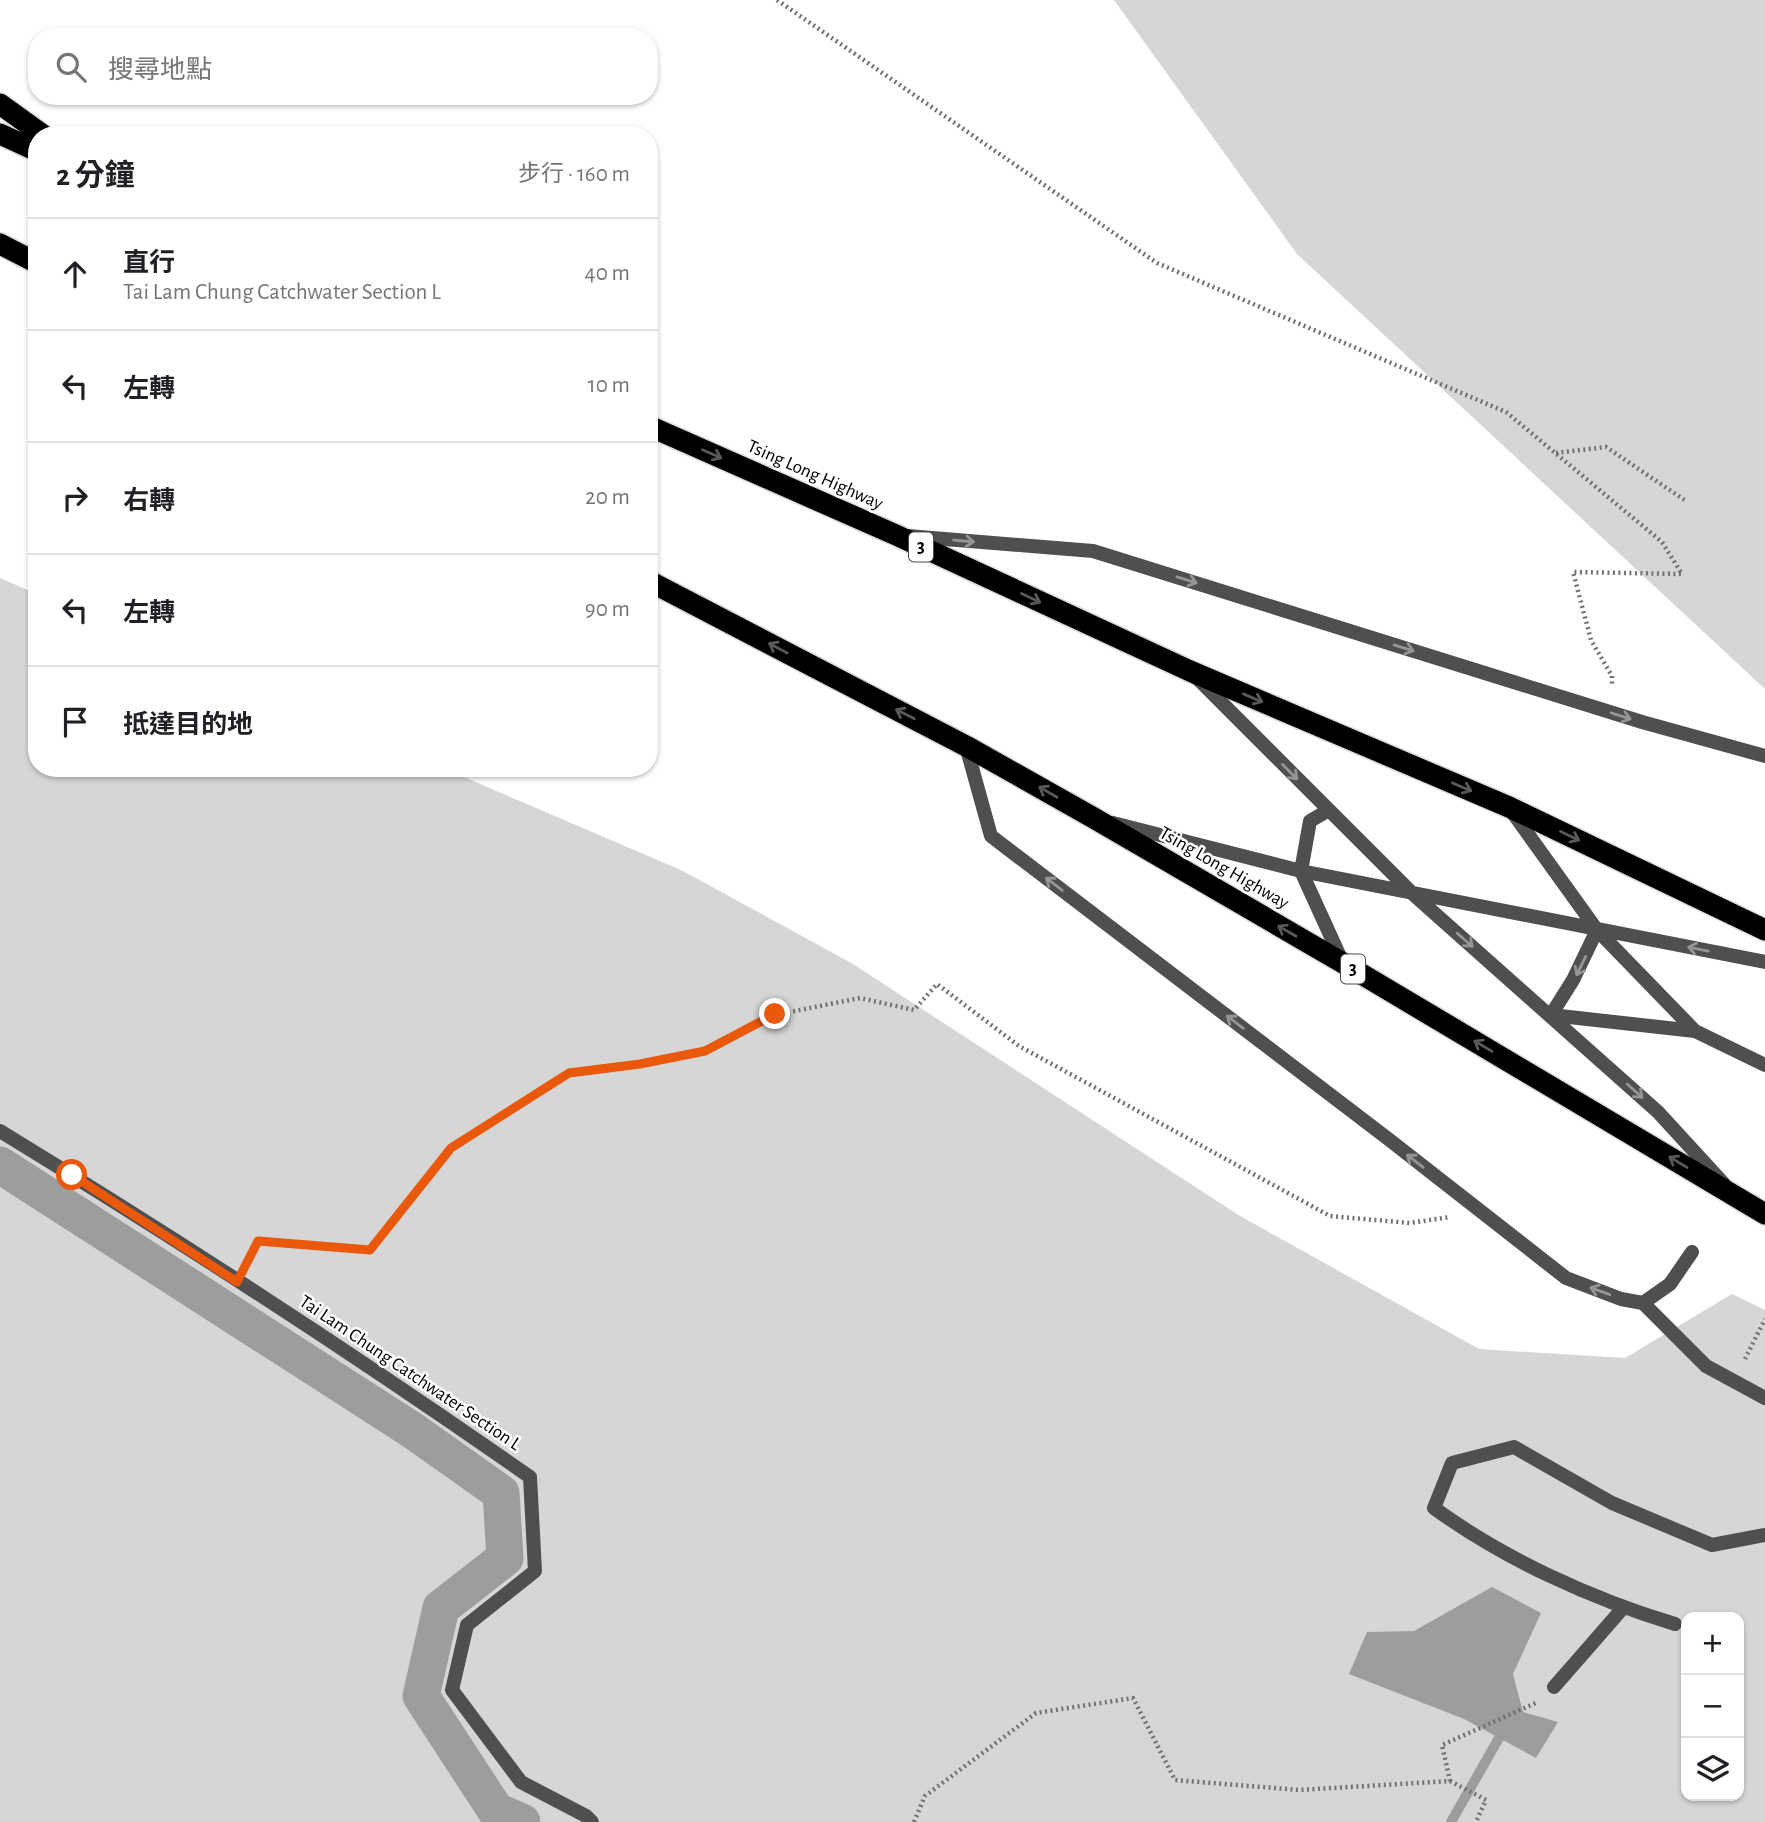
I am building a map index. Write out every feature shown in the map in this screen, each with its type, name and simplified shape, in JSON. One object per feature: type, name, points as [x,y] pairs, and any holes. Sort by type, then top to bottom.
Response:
[{"type":"highway","points":[[0,104],[31,126]]},
{"type":"highway","points":[[0,134],[28,147]]},
{"type":"highway","points":[[0,244],[28,258]]},
{"type":"highway","name":"Tsing Long Highway","points":[[658,430],[896,535],[1190,671],[1509,807],[1765,930]]},
{"type":"highway","name":"Tsing Long Highway","points":[[658,586],[966,746],[1092,817],[1765,1214]]},
{"type":"lane","points":[[896,535],[1093,551],[1642,722],[1765,756]]},
{"type":"lane","points":[[1190,671],[1414,895],[1658,1112],[1737,1197]]},
{"type":"lane","points":[[966,746],[991,835],[1566,1278],[1621,1299],[1643,1303],[1706,1366],[1765,1398]]},
{"type":"lane","points":[[1509,807],[1597,930],[1695,1031]]},
{"type":"lane","points":[[1329,810],[1310,821],[1301,872],[1343,963]]},
{"type":"lane","points":[[1092,817],[1301,872],[1765,962]]},
{"type":"lane","points":[[1552,1015],[1573,980],[1597,930]]},
{"type":"lane","points":[[1552,1015],[1695,1031],[1765,1065]]},
{"type":"lane","name":"Tai Lam Chung Catchwater Section L","points":[[0,1131],[428,1406],[530,1477],[535,1571],[467,1625],[452,1689],[521,1782],[586,1816],[592,1822]]},
{"type":"lane","points":[[1643,1303],[1670,1284],[1692,1252]]},
{"type":"lane","points":[[1675,1624],[1623,1608],[1577,1588],[1466,1532],[1434,1508],[1452,1463],[1514,1447],[1612,1503],[1712,1545],[1765,1535]]},
{"type":"lane","points":[[1554,1687],[1623,1608]]},
{"type":"path","points":[[777,0],[1157,263],[1506,412],[1662,542],[1682,574],[1573,572],[1591,640],[1612,676]]},
{"type":"path","points":[[1556,453],[1606,447],[1686,501]]},
{"type":"path","points":[[237,1282],[258,1241],[370,1250],[451,1148],[569,1073],[640,1064],[705,1051],[775,1014],[860,998],[914,1010],[937,984],[1019,1046],[1330,1216],[1410,1223]]},
{"type":"path","points":[[1734,1380],[1765,1319]]},
{"type":"path","points":[[1450,1781],[1442,1745],[1539,1702],[1554,1687]]},
{"type":"path","points":[[914,1822],[925,1796],[1035,1713],[1133,1698],[1175,1780],[1298,1790],[1450,1781],[1486,1800],[1476,1822]]},
{"type":"shaded area","points":[[1114,0],[1765,0],[1765,689],[1297,254]]},
{"type":"shaded area","points":[[0,578],[28,590],[28,777],[464,777],[683,871],[853,964],[1240,1216],[1479,1349],[1625,1358],[1732,1294],[1765,1310],[1765,1822],[0,1822]]},
{"type":"shaded area","points":[[1492,1587],[1541,1613],[1513,1674],[1523,1712],[1558,1722],[1536,1758],[1464,1719],[1349,1674],[1367,1632],[1414,1631]]},
{"type":"waterway","points":[[0,1165],[412,1430],[501,1493],[505,1558],[441,1608],[421,1696],[496,1811],[522,1822]]},
{"type":"waterway","points":[[1451,1822],[1499,1738]]},
{"type":"route","points":[[72,1175],[237,1282],[258,1241],[370,1250],[451,1148],[569,1073],[640,1064],[705,1051],[775,1014]]}]
